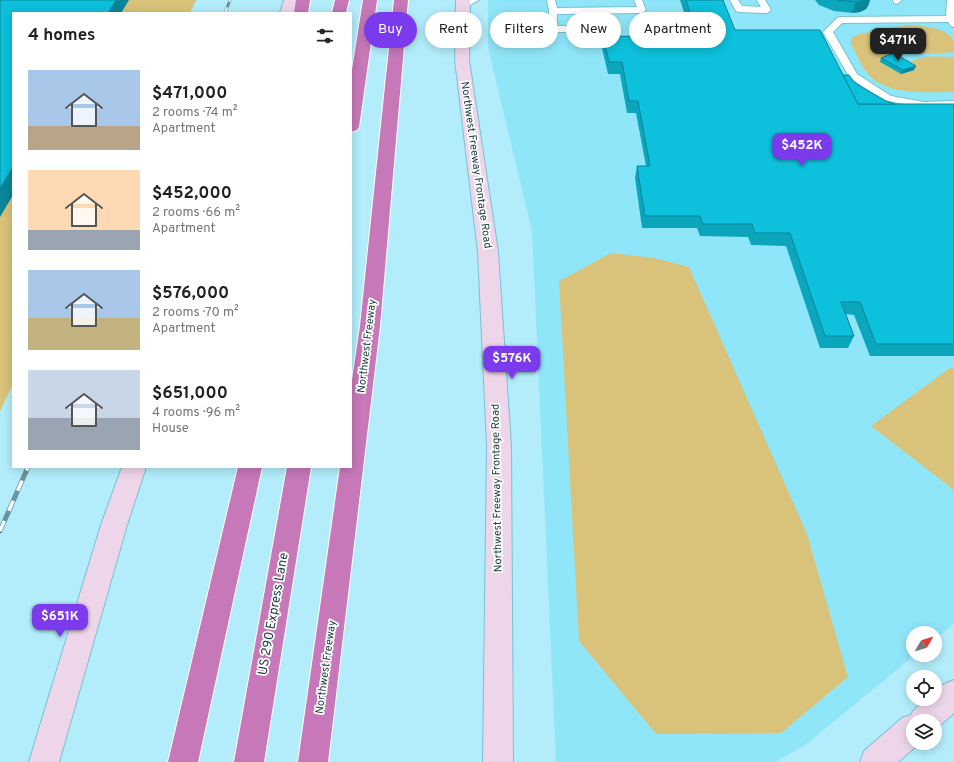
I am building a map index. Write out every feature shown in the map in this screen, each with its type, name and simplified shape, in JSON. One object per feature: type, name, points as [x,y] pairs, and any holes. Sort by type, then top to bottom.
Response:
[{"type":"highway","points":[[300,12],[303,0]]},
{"type":"highway","points":[[339,12],[342,0]]},
{"type":"highway","points":[[352,120],[370,0]]},
{"type":"highway","name":"Northwest Freeway","points":[[352,464],[369,334],[402,0]]},
{"type":"highway","points":[[183,762],[250,468]]},
{"type":"highway","name":"US 290 Express Lane","points":[[249,762],[299,468]]},
{"type":"highway","name":"Northwest Freeway","points":[[313,762],[351,468]]},
{"type":"main road","points":[[287,12],[291,0]]},
{"type":"main road","name":"Northwest Freeway Frontage Road","points":[[467,2],[462,60],[488,252],[499,446],[498,762]]},
{"type":"main road","points":[[44,762],[114,525],[134,468]]},
{"type":"main road","points":[[931,714],[954,694]]},
{"type":"main road","points":[[875,762],[906,735]]},
{"type":"lane","points":[[551,0],[553,11],[553,29],[566,29]]},
{"type":"lane","points":[[553,11],[642,10],[638,0]]},
{"type":"lane","points":[[734,0],[739,9],[767,10],[761,0]]},
{"type":"lane","points":[[951,0],[952,22],[840,20],[828,32],[853,76],[888,98],[924,105],[954,104]]},
{"type":"shaded area","points":[[0,0],[196,0],[190,12],[12,12],[12,386],[0,411]]},
{"type":"shaded area","points":[[488,0],[954,0],[954,624],[942,633],[942,626],[906,626],[906,662],[804,746],[775,762],[556,762],[532,231],[488,48]]},
{"type":"shaded area","points":[[908,25],[934,28],[947,33],[954,42],[954,52],[931,54],[916,53],[895,47],[883,52],[907,66],[911,62],[923,57],[954,57],[954,92],[920,92],[896,89],[885,86],[876,81],[865,71],[851,44],[851,38],[859,34]]},
{"type":"shaded area","points":[[611,253],[654,258],[689,267],[807,534],[848,677],[781,733],[656,734],[579,641],[559,281]]},
{"type":"shaded area","points":[[951,367],[954,369],[954,490],[871,426]]},
{"type":"building","points":[[0,0],[116,0],[109,12],[12,12],[12,169],[0,188]]},
{"type":"building","points":[[686,0],[723,0],[735,30],[820,30],[858,104],[954,104],[954,344],[876,344],[860,302],[841,302],[854,336],[825,336],[790,233],[755,233],[752,224],[703,224],[700,216],[645,216],[637,166],[650,166],[638,101],[629,101],[622,62],[609,62],[606,48],[621,48],[621,36],[629,36],[629,48],[726,48],[726,12],[690,12]]},
{"type":"building","points":[[837,0],[866,0],[856,2]]},
{"type":"building","points":[[894,53],[916,66],[903,70],[881,58]]},
{"type":"building","points":[[843,75],[849,75],[854,82],[863,88],[886,101],[895,104],[858,104]]},
{"type":"railway","points":[[225,12],[230,0]]},
{"type":"railway","points":[[0,531],[28,468]]}]
